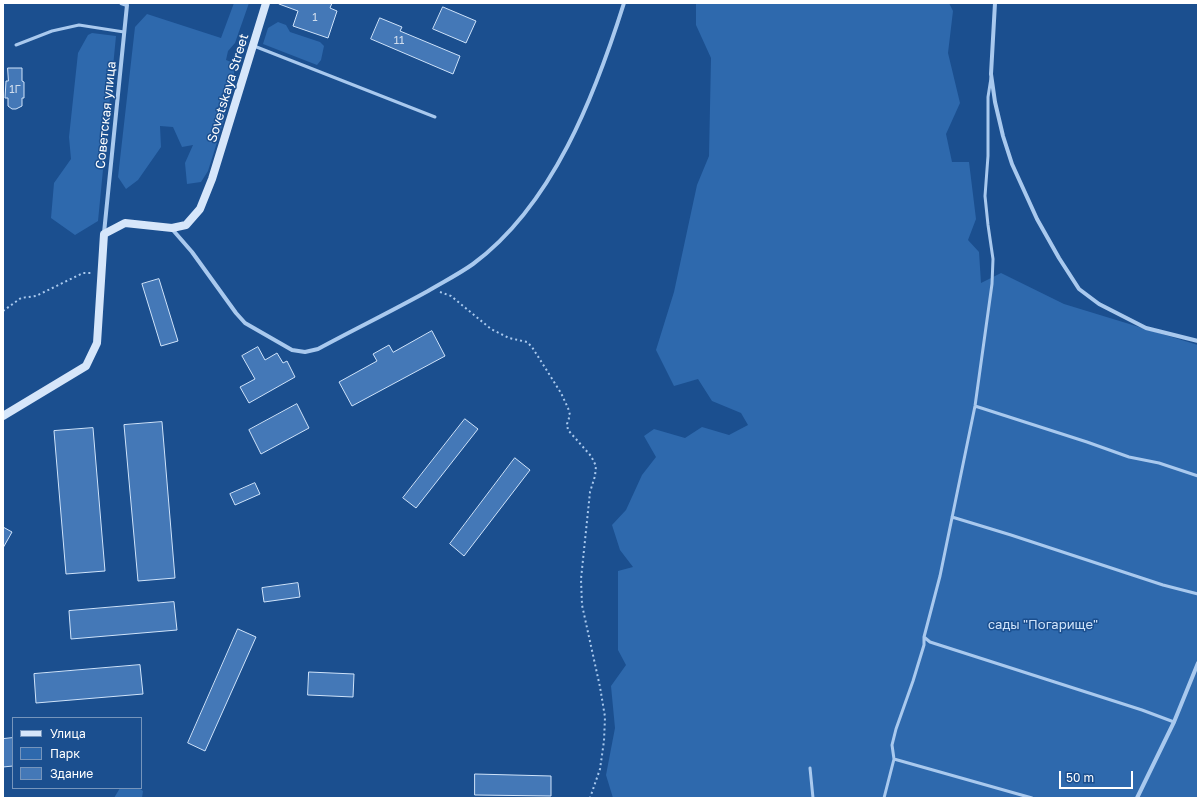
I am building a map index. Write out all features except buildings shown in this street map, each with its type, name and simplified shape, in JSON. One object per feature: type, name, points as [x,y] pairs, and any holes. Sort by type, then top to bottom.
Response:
[{"type":"street","name":"Советская улица","points":[[104,234],[127,4],[120,3]]},
{"type":"street","name":"Sovetskaya Street","points":[[172,228],[186,225],[200,209],[212,179],[266,3]]},
{"type":"street","points":[[3,416],[86,366],[97,343],[104,234],[125,222],[172,228],[207,271],[236,313],[245,323],[292,350],[305,352],[318,349],[431,289],[472,264],[498,244],[520,219],[542,189],[564,153],[609,50],[624,3]]},
{"type":"street","points":[[995,3],[991,74],[995,102],[1012,164],[1037,219],[1059,258],[1080,289],[1099,304],[1146,328],[1198,341]]},
{"type":"street","points":[[1137,798],[1174,722],[1198,663]]},
{"type":"lane","points":[[16,45],[52,30],[79,25],[124,32]]},
{"type":"lane","points":[[253,46],[435,117]]},
{"type":"lane","points":[[884,798],[894,759],[892,745],[893,740],[924,645],[924,637],[940,576],[974,406],[984,344],[992,284],[993,260],[986,196],[988,97],[991,74]]},
{"type":"lane","points":[[974,406],[1129,457],[1159,463],[1198,476]]},
{"type":"lane","points":[[952,517],[1163,585],[1198,594]]},
{"type":"lane","points":[[924,637],[930,642],[1142,710],[1174,722]]},
{"type":"lane","points":[[894,759],[1032,798]]},
{"type":"lane","points":[[810,768],[813,798]]},
{"type":"path","points":[[3,311],[21,298],[36,296],[83,273],[102,273]]},
{"type":"path","points":[[431,289],[451,296],[491,329],[509,338],[527,342],[532,347],[561,393],[568,408],[570,415],[567,424],[568,430],[590,456],[596,466],[595,476],[590,492],[581,585],[582,605],[605,717],[604,741],[600,769],[590,798]]},
{"type":"green space","points":[[234,3],[249,3],[235,43],[228,51],[226,60],[236,64],[224,120],[208,171],[201,182],[187,184],[185,163],[193,145],[182,147],[173,127],[160,126],[161,147],[138,180],[126,189],[118,177],[135,27],[147,14],[221,38]]},
{"type":"green space","name":"сады \"Погарище\"","points":[[696,3],[949,3],[953,11],[948,53],[960,103],[946,134],[952,162],[969,162],[976,219],[968,240],[979,252],[981,283],[1001,273],[1064,304],[1198,345],[1198,798],[613,798],[606,775],[615,728],[611,686],[626,665],[618,650],[618,571],[633,567],[620,550],[612,525],[626,510],[642,475],[656,457],[644,436],[654,429],[685,438],[702,427],[729,435],[748,425],[741,413],[712,401],[698,379],[674,386],[656,350],[674,292],[697,185],[709,156],[711,58],[696,25]]},
{"type":"green space","points":[[278,22],[286,25],[290,32],[320,42],[324,46],[321,60],[317,65],[263,44],[268,28]]},
{"type":"green space","points":[[92,33],[116,36],[98,221],[75,235],[51,218],[54,183],[71,159],[69,137],[78,53],[88,35]]},
{"type":"green space","points":[[119,789],[140,789],[143,791],[142,798],[114,798]]}]
